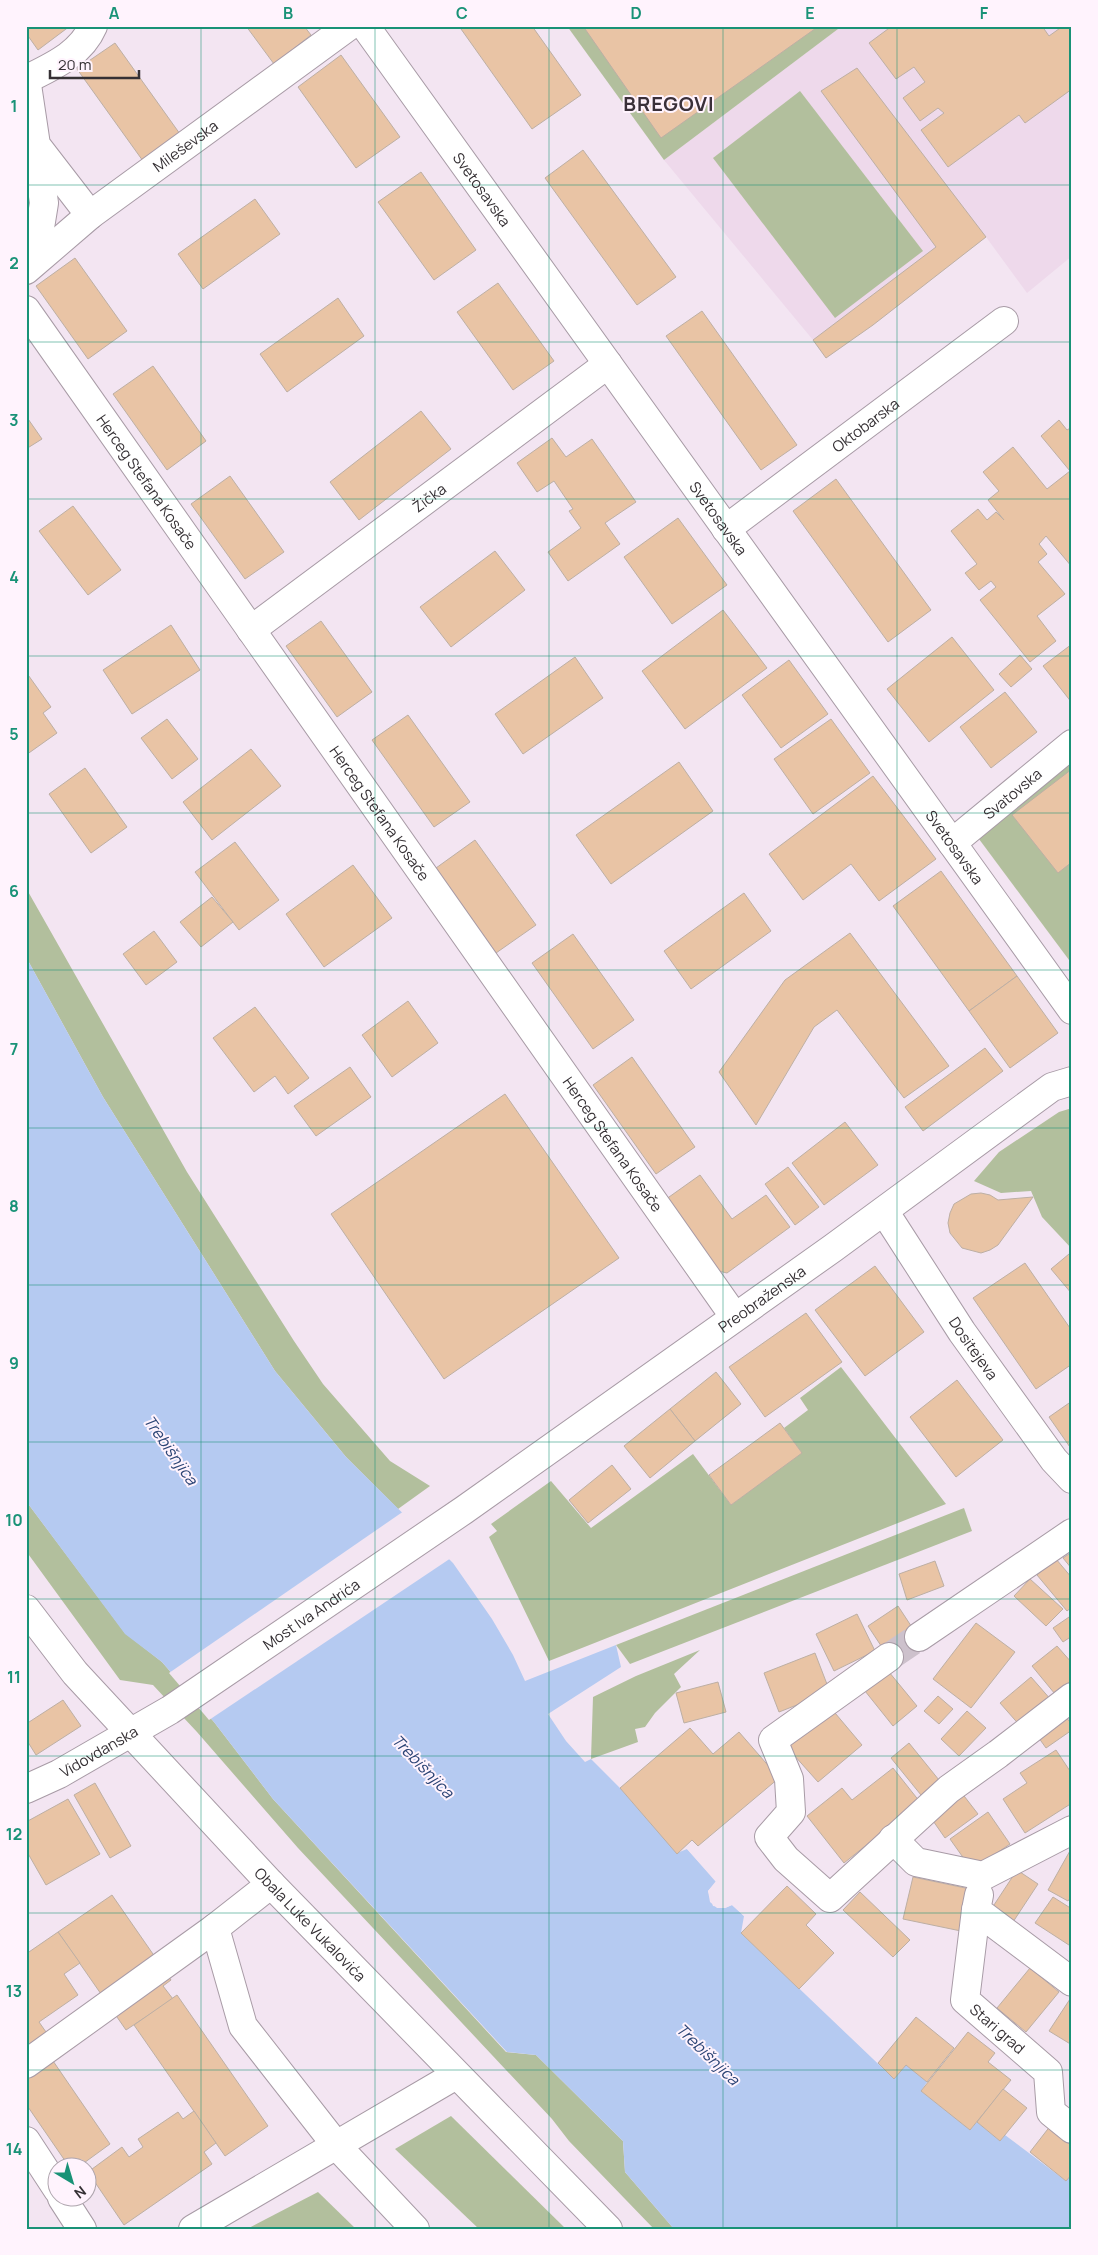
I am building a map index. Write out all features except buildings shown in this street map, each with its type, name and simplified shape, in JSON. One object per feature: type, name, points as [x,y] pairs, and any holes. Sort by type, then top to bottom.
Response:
[{"type":"street","points":[[26,268],[38,240],[44,203],[27,78],[62,62],[87,40],[93,26]]},
{"type":"street","name":"Mileševska","points":[[26,268],[90,216],[349,26]]},
{"type":"street","name":"Svetosavska","points":[[365,26],[1072,1010]]},
{"type":"street","points":[[36,145],[90,216]]},
{"type":"street","name":"Herceg Stefana Kosače","points":[[26,310],[734,1316]]},
{"type":"street","name":"Oktobarska","points":[[726,528],[1004,321]]},
{"type":"street","name":"Žička","points":[[251,630],[608,364]]},
{"type":"street","name":"Svatovska","points":[[952,844],[1072,744]]},
{"type":"street","name":"Preobraženska","points":[[452,1517],[884,1211],[1052,1087],[1072,1081]]},
{"type":"street","name":"Dositejeva","points":[[884,1211],[962,1332],[1054,1460],[1072,1479]]},
{"type":"street","name":"Most Iva Andrića","points":[[170,1710],[452,1517]]},
{"type":"street","points":[[919,1637],[1072,1533]]},
{"type":"street","name":"Obala Luke Vukalovića","points":[[26,1609],[75,1672],[270,1884],[608,2229]]},
{"type":"street","points":[[888,1657],[773,1740],[789,1779],[790,1812],[769,1837],[786,1859],[830,1898],[949,1789],[1072,1697]]},
{"type":"street","name":"Vidovdanska","points":[[26,1789],[59,1774],[170,1710]]},
{"type":"street","points":[[893,1839],[916,1862],[983,1876],[1072,1830]]},
{"type":"street","name":"Stari grad","points":[[983,1876],[976,1910],[965,2000],[1048,2072],[1051,2112],[1072,2129]]},
{"type":"street","points":[[26,2064],[215,1928],[270,1884]]},
{"type":"street","points":[[976,1910],[1072,1982]]},
{"type":"street","points":[[215,1928],[243,2026],[336,2145],[415,2229]]},
{"type":"street","points":[[193,2229],[456,2075]]},
{"type":"street","points":[[26,2141],[48,2175]]},
{"type":"street","points":[[68,2208],[82,2229]]},
{"type":"shaded area","points":[[842,26],[1072,26],[1072,256],[1027,293],[986,237],[826,358],[664,160]]},
{"type":"green space","points":[[567,26],[842,26],[664,160]]},
{"type":"green space","points":[[800,91],[923,251],[835,318],[713,158]]},
{"type":"green space","points":[[1072,761],[1072,964],[976,835]]},
{"type":"green space","points":[[26,888],[187,1172],[323,1384],[390,1461],[430,1486],[398,1509],[346,1457],[275,1371],[103,1097],[26,957]]},
{"type":"green space","points":[[1072,1108],[1072,1249],[1042,1217],[1031,1191],[1001,1193],[974,1181],[999,1152],[1059,1112]]},
{"type":"green space","points":[[841,1367],[946,1504],[549,1661],[489,1537],[497,1531],[491,1524],[551,1481],[591,1528],[693,1454],[731,1505],[801,1452],[784,1428],[808,1410],[800,1398]]},
{"type":"green space","points":[[26,1501],[125,1633],[162,1662],[214,1722],[273,1799],[506,2052],[536,2055],[623,2141],[625,2172],[674,2229],[654,2229],[569,2141],[552,2119],[298,1848],[197,1732],[153,1685],[120,1680],[26,1551]]},
{"type":"green space","points":[[964,1508],[972,1531],[630,1664],[616,1645]]},
{"type":"green space","points":[[700,1650],[674,1674],[681,1687],[655,1713],[645,1727],[635,1729],[638,1742],[591,1759],[593,1697],[636,1676]]},
{"type":"green space","points":[[451,2116],[566,2229],[479,2229],[395,2149]]},
{"type":"green space","points":[[318,2192],[356,2229],[247,2229]]},
{"type":"water","name":"Trebišnjica","points":[[26,957],[103,1097],[275,1371],[346,1457],[453,1563],[492,1619],[513,1655],[525,1681],[616,1645],[621,1667],[548,1714],[566,1741],[585,1762],[591,1759],[620,1788],[677,1853],[687,1849],[716,1882],[708,1891],[713,1906],[725,1908],[732,1905],[744,1916],[741,1933],[894,2079],[906,2065],[927,2082],[921,2091],[970,2130],[977,2122],[1000,2141],[1005,2135],[1066,2181],[1072,2174],[1072,2229],[674,2229],[625,2172],[623,2141],[536,2055],[507,2052],[273,1799],[214,1722],[162,1662],[125,1634],[26,1501]]},
{"type":"pier","points":[[404,1511],[451,1558],[209,1720],[169,1673]]},
{"type":"pier","points":[[688,1847],[718,1881],[710,1892],[712,1901],[717,1905],[725,1906],[733,1902],[746,1915],[744,1916],[732,1905],[725,1908],[717,1908],[710,1902],[708,1891],[716,1881],[687,1849]]},
{"type":"tunnel","points":[[889,1657],[919,1637]]},
{"type":"district","name":"BREGOVI","points":[[669,103]]}]
